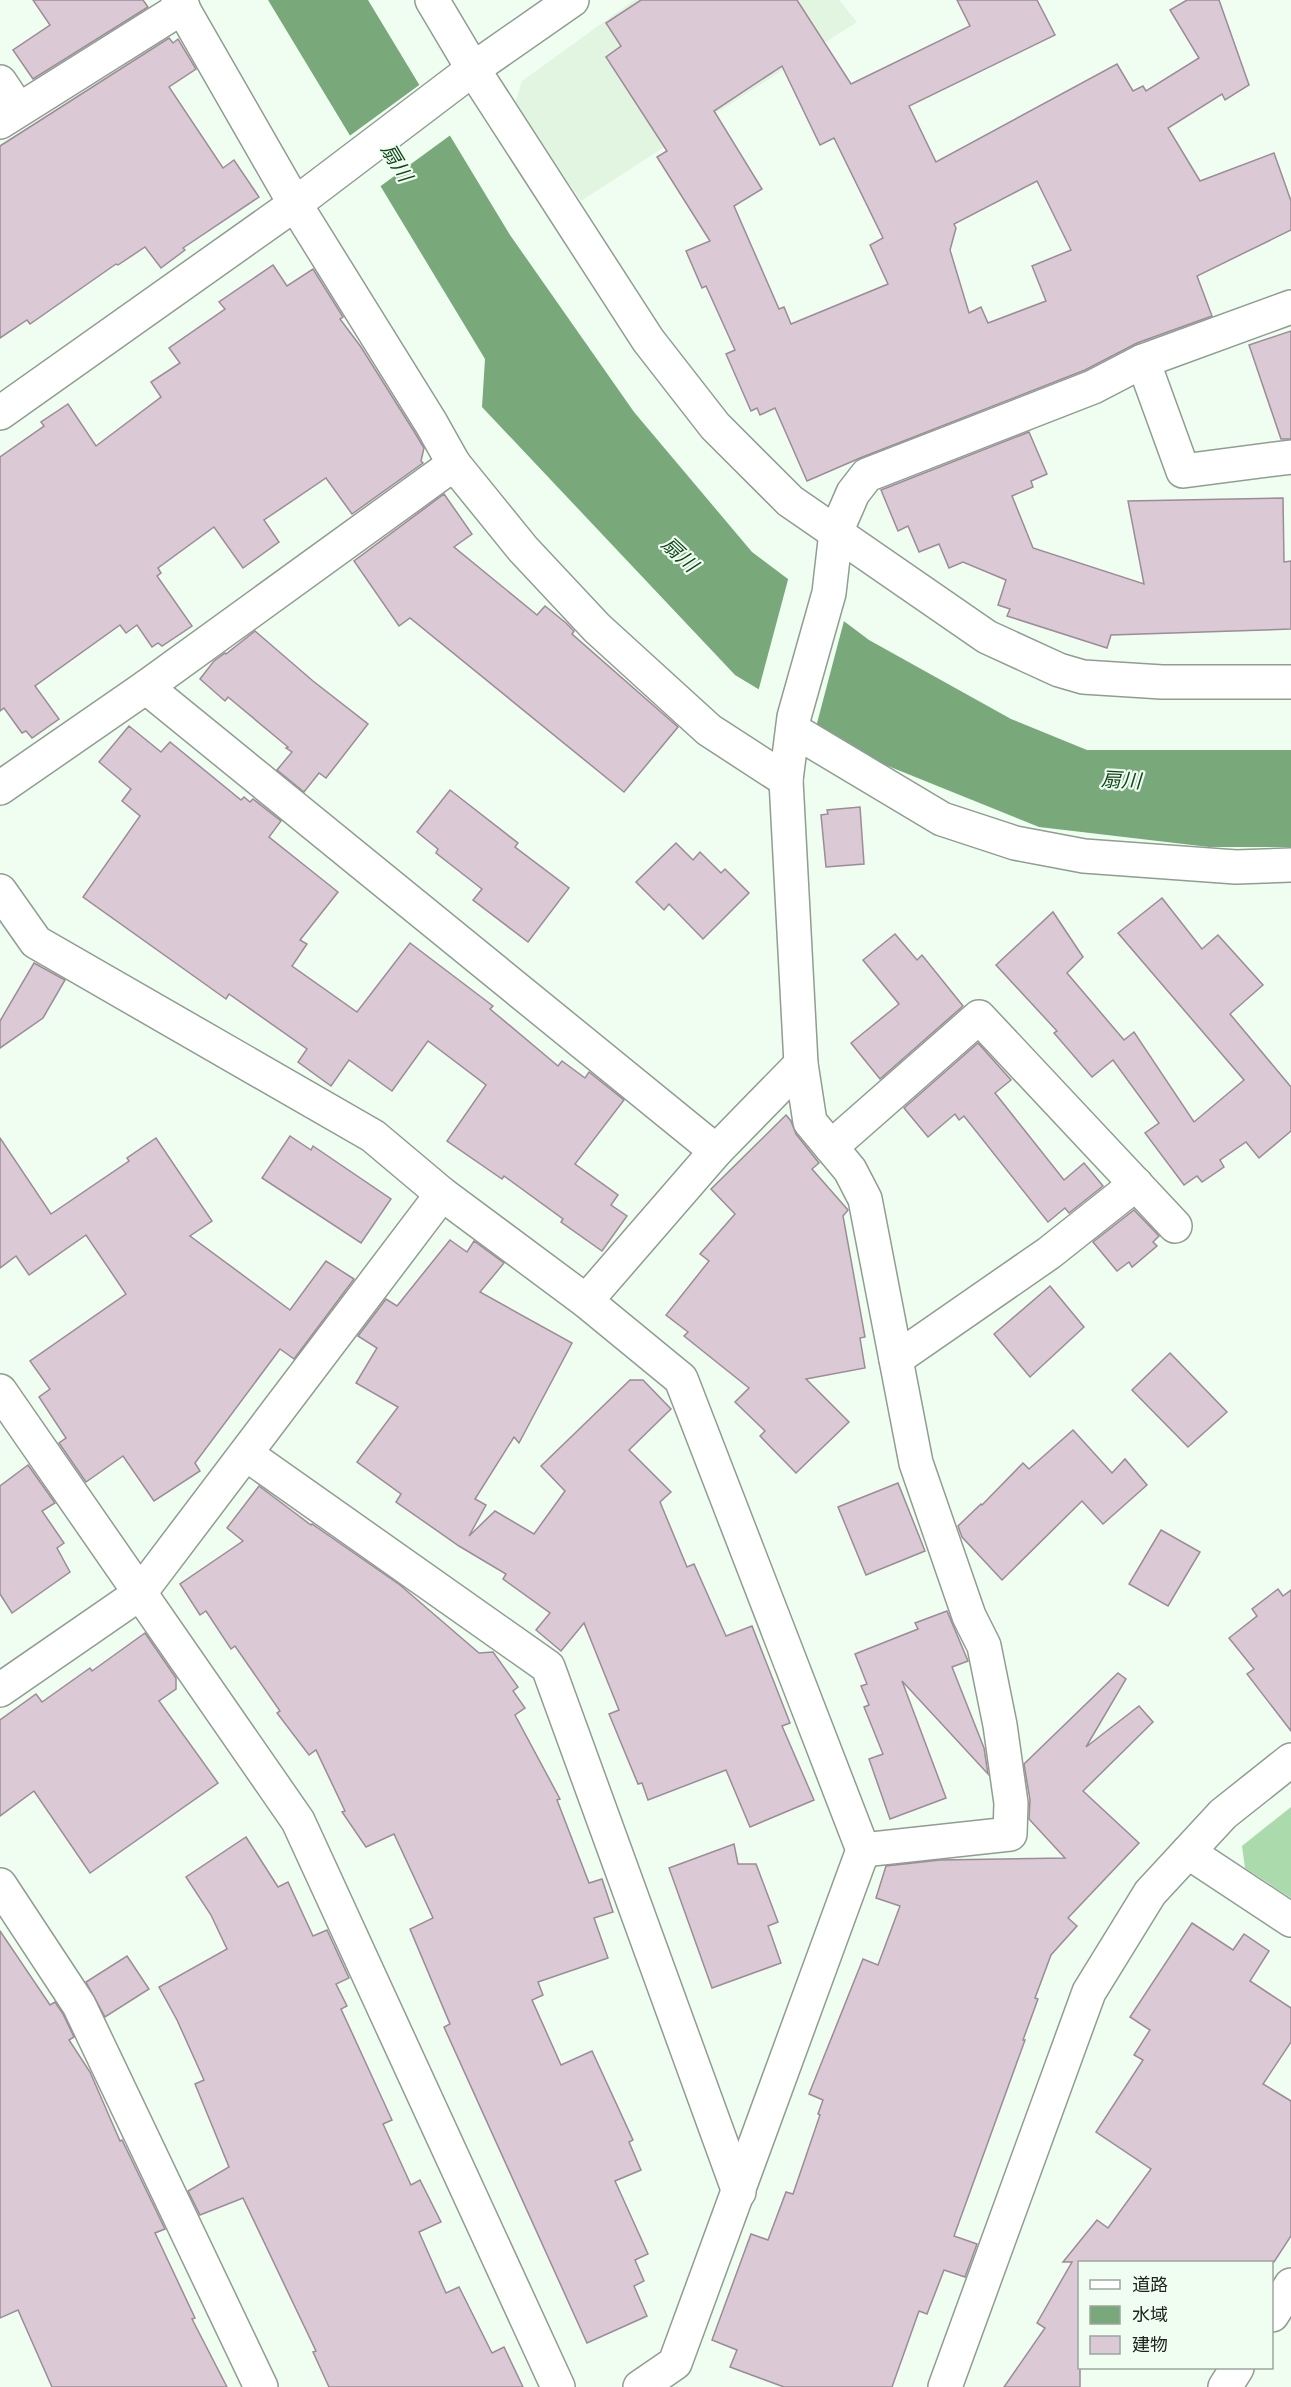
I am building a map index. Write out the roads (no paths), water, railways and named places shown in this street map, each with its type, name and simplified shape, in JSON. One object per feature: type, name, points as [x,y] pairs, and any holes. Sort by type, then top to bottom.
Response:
[{"type":"street","points":[[432,0],[473,69],[648,340],[715,426],[790,501],[987,637],[1067,672],[1083,677],[1162,682],[1291,682]]},
{"type":"street","points":[[0,413],[306,195],[473,69],[572,0]]},
{"type":"street","points":[[0,82],[9,115],[181,4],[306,195],[454,464],[523,549],[597,628],[709,730],[786,780]]},
{"type":"street","points":[[863,1850],[1010,1834],[1011,1803],[1000,1725],[984,1646],[969,1617],[916,1463],[865,1199],[850,1170],[810,1122],[801,1064],[786,780],[794,724],[829,593],[836,532],[854,493],[867,476],[1093,387],[1143,361],[1291,307]]},
{"type":"street","points":[[1143,361],[1183,471],[1291,457]]},
{"type":"street","points":[[0,788],[146,687],[454,464]]},
{"type":"street","points":[[146,687],[716,1151]]},
{"type":"street","points":[[794,724],[942,819],[1015,843],[1084,856],[1236,867],[1291,865]]},
{"type":"street","points":[[0,891],[36,942],[373,1136],[442,1194],[586,1301],[681,1379],[863,1850],[675,2362],[640,2387]]},
{"type":"street","points":[[831,1147],[979,1017],[1175,1226]]},
{"type":"street","points":[[586,1301],[716,1151],[801,1064]]},
{"type":"street","points":[[896,1359],[1049,1253],[1136,1184]]},
{"type":"street","points":[[0,1690],[139,1594],[442,1194]]},
{"type":"street","points":[[0,1391],[298,1821],[558,2387]]},
{"type":"street","points":[[246,1454],[548,1667],[739,2192]]},
{"type":"street","points":[[945,2387],[1089,1992],[1150,1893],[1223,1814],[1291,1760]]},
{"type":"street","points":[[1188,1852],[1291,1920]]},
{"type":"street","points":[[0,1885],[79,2005],[261,2387]]},
{"type":"street","points":[[1273,2313],[1291,2285]]},
{"type":"street","points":[[1225,2387],[1236,2369]]},
{"type":"water","name":"扇川","points":[[268,0],[368,0],[510,235],[634,412],[752,552],[869,640],[1011,719],[1087,750],[1291,750],[1291,847],[1209,847],[1039,827],[883,764],[735,675],[482,407],[485,359]]}]
